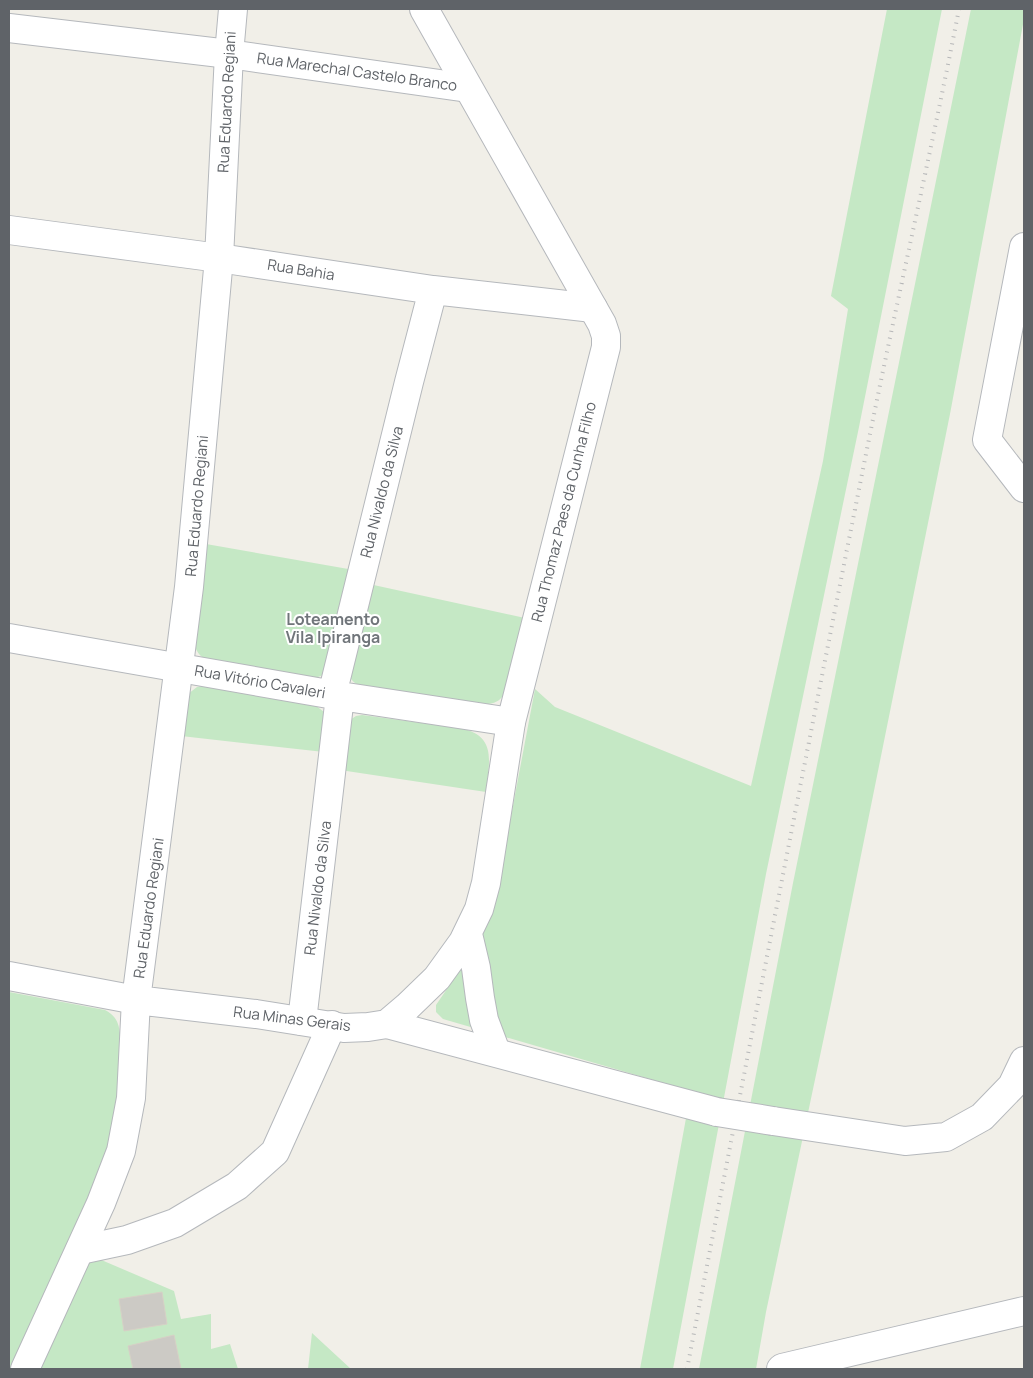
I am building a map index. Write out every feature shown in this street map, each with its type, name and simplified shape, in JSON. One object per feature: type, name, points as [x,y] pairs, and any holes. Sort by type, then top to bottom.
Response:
[{"type":"street","name":"Rua Eduardo Regiani","points":[[136,1000],[190,588],[219,258],[233,9]]},
{"type":"street","name":"Rua Thomaz Paes da Cunha Filho","points":[[387,1024],[437,978],[464,942],[479,909],[486,883],[511,722],[606,347],[605,329],[424,9]]},
{"type":"street","name":"Rua Marechal Castelo Branco","points":[[9,28],[229,54],[468,88]]},
{"type":"street","name":"Rua Bahia","points":[[9,230],[219,258],[433,290],[593,308]]},
{"type":"street","points":[[1024,247],[987,440],[1024,488]]},
{"type":"street","name":"Rua Nivaldo da Silva","points":[[302,1021],[336,696],[404,400],[433,290]]},
{"type":"street","name":"Rua Vitório Cavaleri","points":[[9,638],[336,696],[511,722]]},
{"type":"street","points":[[468,934],[476,968],[484,1020],[496,1052]]},
{"type":"street","name":"Rua Minas Gerais","points":[[9,976],[136,1000],[256,1014],[344,1028],[387,1024],[717,1112],[905,1141],[946,1137],[982,1117],[1012,1086],[1024,1061]]},
{"type":"street","points":[[25,1369],[102,1203],[121,1151],[131,1098],[136,1000]]},
{"type":"street","points":[[80,1250],[127,1240],[176,1223],[237,1186],[250,1175],[275,1152],[332,1025]]},
{"type":"street","points":[[782,1369],[1024,1312]]},
{"type":"green space","points":[[887,9],[942,9],[859,427],[766,874],[673,1369],[640,1369],[691,1091],[443,1019],[436,1012],[436,1005],[464,964],[498,885],[535,689],[555,707],[751,786],[823,461],[848,309],[831,296]]},
{"type":"green space","points":[[971,9],[1024,9],[1024,19],[950,414],[832,999],[766,1312],[756,1369],[699,1369],[793,883]]},
{"type":"green space","points":[[206,544],[354,570],[323,675],[312,678],[207,660],[200,655],[194,643]]},
{"type":"green space","points":[[369,584],[525,618],[506,691],[503,696],[497,702],[488,704],[360,686],[354,682],[349,674]]},
{"type":"green space","points":[[202,686],[315,705],[324,712],[326,717],[324,752],[181,736],[188,694],[197,687]]},
{"type":"green space","points":[[362,715],[459,728],[480,737],[485,743],[489,760],[486,792],[340,770],[347,722],[356,716]]},
{"type":"green space","points":[[9,992],[105,1010],[116,1020],[120,1034],[117,1097],[108,1147],[89,1197],[10,1369],[9,1369]]},
{"type":"green space","points":[[92,1256],[174,1291],[181,1319],[211,1314],[211,1349],[230,1344],[238,1369],[40,1369]]},
{"type":"green space","points":[[312,1333],[351,1369],[308,1369]]},
{"type":"building","points":[[162,1292],[167,1324],[124,1331],[119,1299]]},
{"type":"building","points":[[174,1335],[181,1369],[133,1369],[128,1346]]},
{"type":"railway","points":[[687,1369],[869,439],[959,9]]},
{"type":"district","name":"Loteamento Vila Ipiranga","points":[[333,628]]}]
